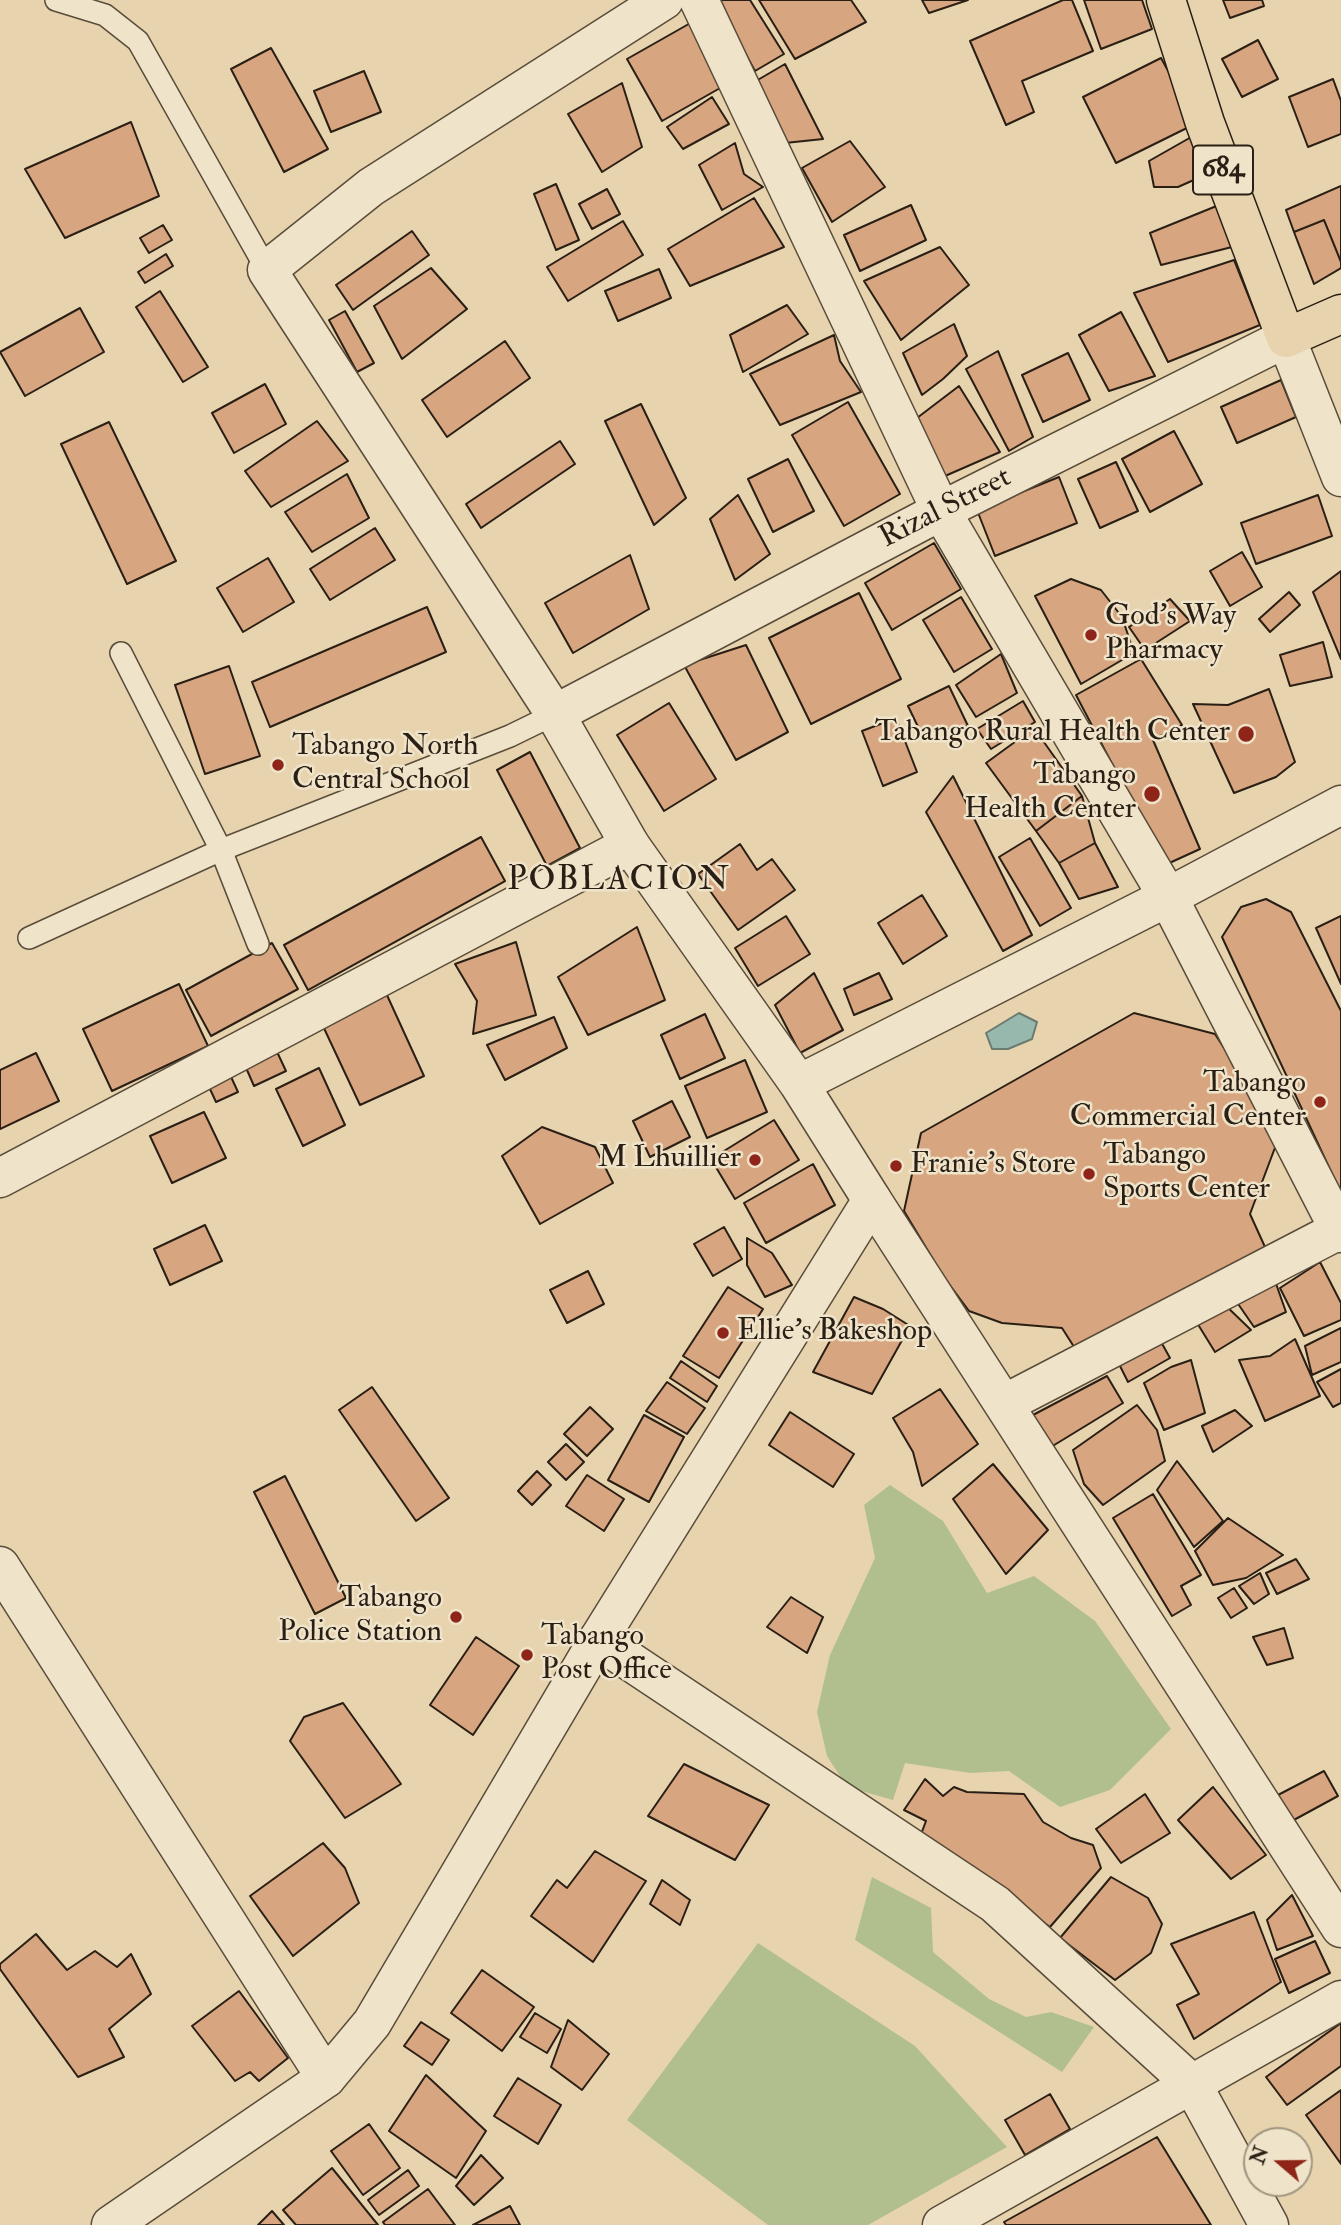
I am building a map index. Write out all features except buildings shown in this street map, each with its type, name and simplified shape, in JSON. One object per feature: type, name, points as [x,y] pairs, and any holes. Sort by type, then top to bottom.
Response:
[{"type":"main road","name":"684","points":[[1166,0],[1205,123],[1286,338]]},
{"type":"main road","name":"Rizal Street","points":[[1286,338],[1341,314]]},
{"type":"street","points":[[664,0],[371,187],[267,270],[555,714],[630,845],[799,1084],[1341,1928]]},
{"type":"street","points":[[699,0],[941,511],[1168,897],[1340,1231],[1004,1404]]},
{"type":"street","points":[[1286,338],[1341,477]]},
{"type":"street","name":"Rizal Street","points":[[555,714],[941,511],[1286,338]]},
{"type":"street","points":[[799,1084],[1168,897],[1341,805]]},
{"type":"street","points":[[0,1178],[630,845]]},
{"type":"street","points":[[111,2225],[327,2078],[372,2024],[598,1640],[872,1200]]},
{"type":"street","points":[[0,1566],[327,2078]]},
{"type":"street","points":[[598,1640],[995,1903],[1192,2084],[1269,2225]]},
{"type":"street","points":[[942,2225],[1341,2000]]},
{"type":"lane","points":[[56,0],[105,15],[138,41],[267,270]]},
{"type":"lane","points":[[121,653],[222,850],[258,944]]},
{"type":"lane","points":[[29,938],[222,850],[510,736],[555,714]]},
{"type":"green space","points":[[890,1485],[943,1521],[987,1593],[1034,1576],[1095,1621],[1171,1729],[1110,1790],[1060,1807],[1009,1771],[970,1773],[905,1763],[893,1800],[847,1787],[827,1756],[817,1712],[830,1655],[875,1558],[864,1505]]},
{"type":"green space","points":[[872,1877],[931,1908],[933,1952],[989,1999],[1026,2017],[1051,2012],[1094,2027],[1062,2072],[855,1940]]},
{"type":"green space","points":[[758,1943],[915,2046],[1007,2147],[868,2225],[768,2225],[627,2120]]},
{"type":"water","points":[[1019,1013],[1037,1022],[1032,1039],[1008,1049],[992,1049],[986,1033]]},
{"type":"place","name":"God's Way Pharmacy","points":[[1091,635]]},
{"type":"place","name":"Tabango Rural Health Center","points":[[1246,734]]},
{"type":"place","name":"Tabango North Central School","points":[[278,765]]},
{"type":"place","name":"Tabango Health Center","points":[[1152,794]]},
{"type":"place","name":"Tabango Commercial Center","points":[[1320,1102]]},
{"type":"place","name":"M Lhuillier","points":[[755,1160]]},
{"type":"place","name":"Franie's Store","points":[[896,1166]]},
{"type":"place","name":"Tabango Sports Center","points":[[1089,1174]]},
{"type":"place","name":"Ellie's Bakeshop","points":[[723,1333]]},
{"type":"place","name":"Tabango Police Station","points":[[456,1617]]},
{"type":"place","name":"Tabango Post Office","points":[[527,1655]]},
{"type":"district","name":"POBLACION","points":[[619,882]]}]
